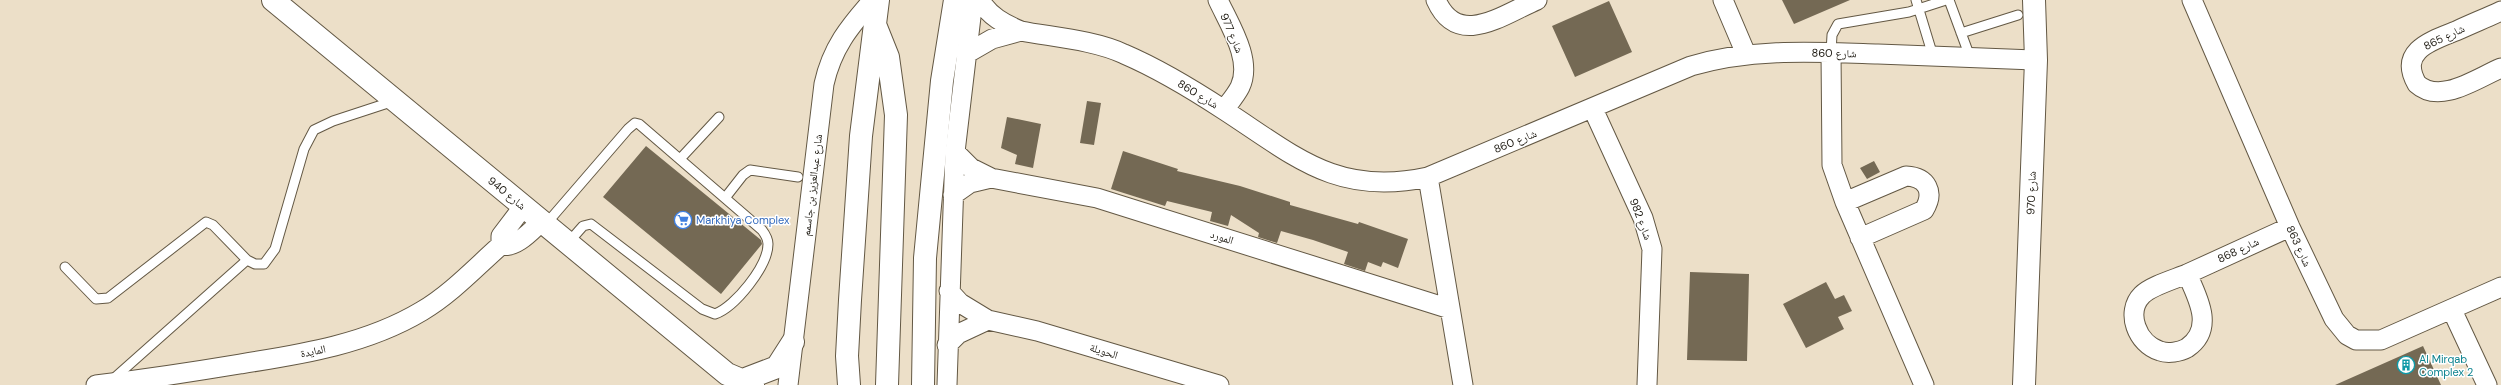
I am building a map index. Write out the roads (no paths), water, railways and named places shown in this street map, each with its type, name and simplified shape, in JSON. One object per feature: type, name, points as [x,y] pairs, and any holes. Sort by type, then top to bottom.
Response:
[{"type":"main road","name":"شارع 940","points":[[273,0],[727,374],[748,382],[777,367],[793,342]]},
{"type":"main road","points":[[849,385],[847,356],[861,136],[878,0]]},
{"type":"main road","points":[[923,385],[926,250],[942,81],[955,0]]},
{"type":"main road","name":"شارع 970","points":[[2024,385],[2036,60],[2034,0]]},
{"type":"main road","points":[[875,26],[888,57],[896,115],[888,385]]},
{"type":"main road","points":[[924,347],[928,385]]},
{"type":"main road","points":[[837,385],[847,356]]},
{"type":"street","name":"شارع عبدالعزيز بن جاسمم","points":[[788,385],[824,84],[829,62],[850,26],[873,0]]},
{"type":"street","points":[[947,385],[948,291],[955,152],[973,0]]},
{"type":"street","name":"شارع 860","points":[[980,0],[992,15],[1005,25],[1021,31],[1122,53],[1169,76],[1224,110],[1296,158],[1325,172],[1352,180],[1381,183],[1403,182],[1428,177],[1593,109],[1692,66],[1718,58],[1746,54],[1831,52],[2036,60]]},
{"type":"street","name":"شارع 977","points":[[1218,0],[1243,59],[1243,74],[1240,87],[1224,110]]},
{"type":"street","points":[[1436,0],[1445,17],[1456,25],[1468,27],[1478,25],[1537,0]]},
{"type":"street","points":[[1723,0],[1746,54]]},
{"type":"street","name":"شارع 863","points":[[2192,0],[2290,227],[2334,319],[2347,335],[2368,341],[2381,340],[2452,310],[2501,287]]},
{"type":"street","name":"شارع 865","points":[[2501,11],[2425,44],[2413,58],[2410,66],[2417,84],[2432,93],[2445,92],[2501,68]]},
{"type":"street","name":"شارع 860","points":[[966,54],[992,39],[1021,31]]},
{"type":"street","points":[[1831,52],[1832,165],[1860,238],[1924,385]]},
{"type":"street","name":"شارع 982","points":[[1593,109],[1643,218],[1650,242],[1652,262],[1647,385]]},
{"type":"street","name":"المورد","points":[[955,152],[971,168],[991,178],[1097,198],[1450,309]]},
{"type":"street","points":[[1845,202],[1906,176],[1916,176],[1924,181],[1929,191],[1929,202],[1924,210],[1860,238]]},
{"type":"street","points":[[1428,177],[1464,385]]},
{"type":"street","name":"المورد","points":[[953,195],[970,183],[991,178]]},
{"type":"street","name":"المايدة","points":[[501,245],[501,236],[524,207]]},
{"type":"street","name":"المايدة","points":[[102,384],[283,357],[346,344],[374,334],[397,325],[439,300],[501,245],[511,245],[517,242],[544,223]]},
{"type":"street","name":"شارع 868","points":[[2187,274],[2290,227]]},
{"type":"street","name":"الحويلة","points":[[948,291],[964,306],[988,320],[1037,331],[1219,385]]},
{"type":"street","points":[[2452,310],[2487,385]]},
{"type":"street","points":[[947,345],[958,334],[988,320]]},
{"type":"lane","points":[[1916,0],[1933,56]]},
{"type":"lane","points":[[1831,52],[1832,35],[1838,24],[1919,9],[1946,0]]},
{"type":"lane","points":[[1949,0],[1970,57]]},
{"type":"lane","points":[[1961,33],[2018,15]]},
{"type":"lane","points":[[66,267],[96,299],[108,298],[206,222],[213,224],[247,260],[255,264],[264,264],[272,254],[304,150],[314,130],[333,121],[395,101]]},
{"type":"lane","points":[[680,159],[719,117]]},
{"type":"lane","points":[[544,223],[635,123],[642,126],[762,230],[768,242],[765,260],[759,270],[728,308],[715,314],[702,309],[591,224],[583,226],[568,242]]},
{"type":"lane","points":[[725,198],[743,175],[750,170],[798,177]]},
{"type":"lane","points":[[102,384],[247,260]]},
{"type":"place","name":"Markhiya Complex","points":[[683,220]]},
{"type":"place","name":"Al Mirqab Complex 2","points":[[2406,365]]}]
